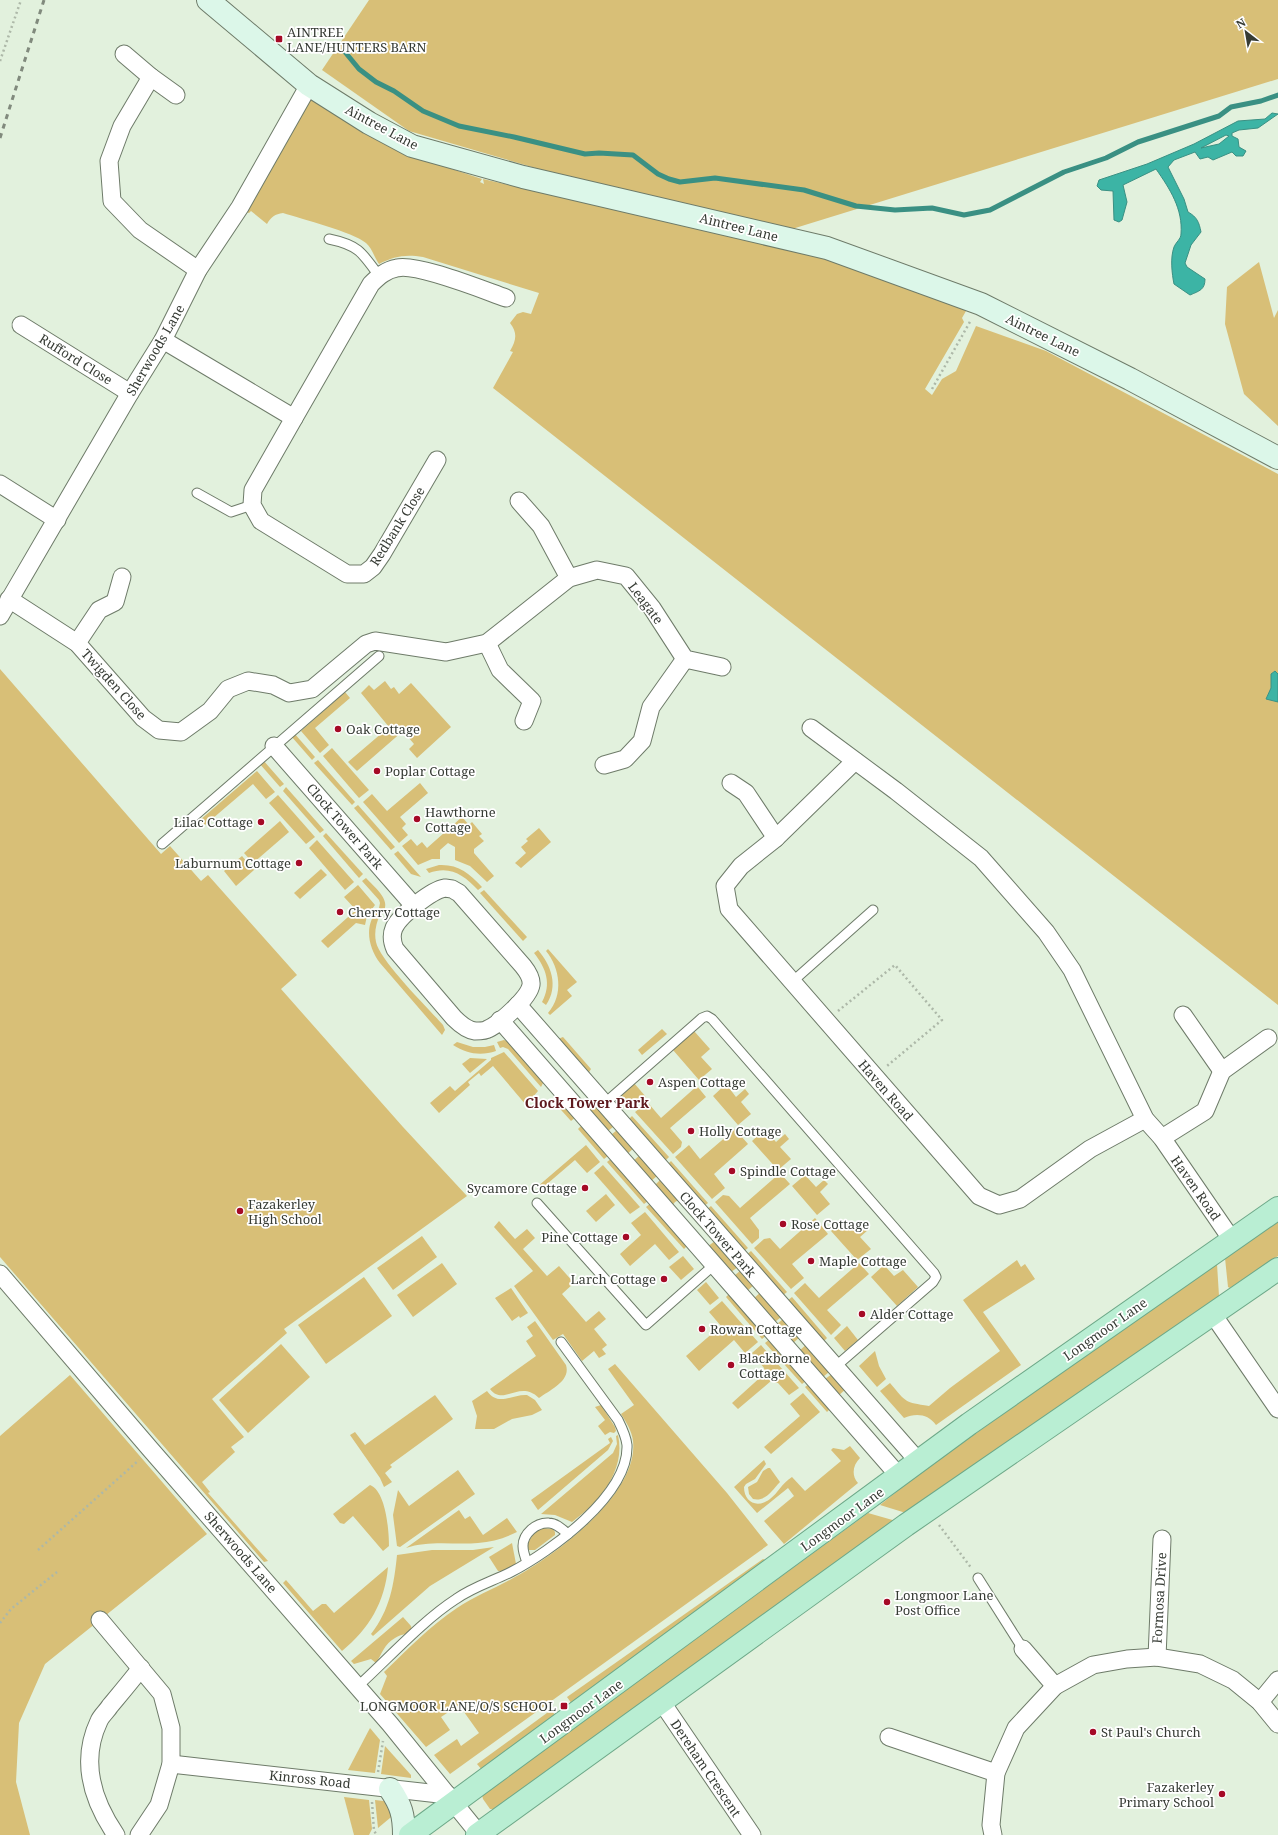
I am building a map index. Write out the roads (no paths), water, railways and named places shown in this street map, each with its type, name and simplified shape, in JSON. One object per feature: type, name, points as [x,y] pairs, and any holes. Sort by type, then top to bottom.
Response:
[{"type":"main road","name":"Aintree Lane","points":[[208,0],[309,85],[369,123],[412,146],[523,177],[827,248],[980,304],[1130,379],[1278,458]]},
{"type":"main road","name":"Longmoor Lane","points":[[410,1835],[452,1799],[919,1462],[969,1424],[1278,1208]]},
{"type":"main road","points":[[478,1834],[660,1701],[928,1510],[1278,1269]]},
{"type":"main road","points":[[383,1788],[398,1801],[404,1817],[404,1835]]},
{"type":"street","points":[[124,54],[151,77],[176,95]]},
{"type":"street","points":[[151,77],[122,126],[109,161],[112,201],[140,230],[198,270]]},
{"type":"street","name":"Sherwoods Lane","points":[[0,616],[130,393],[163,340],[198,270],[240,207],[309,85]]},
{"type":"street","points":[[252,506],[253,490],[371,284],[379,276],[397,267],[417,268],[506,298]]},
{"type":"street","name":"Rufford Close","points":[[21,325],[130,393]]},
{"type":"street","points":[[163,340],[294,418]]},
{"type":"street","name":"Redbank Close","points":[[252,506],[261,521],[347,574],[364,574],[373,567],[382,554],[437,460]]},
{"type":"street","points":[[0,484],[57,520]]},
{"type":"street","points":[[519,501],[541,526],[569,578]]},
{"type":"street","name":"Leagate","points":[[377,648],[446,652],[487,643],[569,578],[597,570],[626,576],[652,608],[685,659]]},
{"type":"street","name":"Twigden Close","points":[[77,643],[99,610],[115,602],[122,577]]},
{"type":"street","name":"Twigden Close","points":[[9,600],[77,643],[143,718],[158,730],[181,732],[210,711],[228,690],[248,680],[274,685],[289,693],[312,688],[366,644],[377,648]]},
{"type":"street","points":[[487,643],[500,670],[532,700],[524,721]]},
{"type":"street","points":[[604,765],[624,759],[642,741],[651,707],[685,659],[722,666]]},
{"type":"street","name":"Haven Road","points":[[812,728],[896,791],[981,858],[1046,932],[1072,970],[1145,1118],[1162,1138],[1232,1240]]},
{"type":"street","name":"Clock Tower Park","points":[[274,746],[415,906]]},
{"type":"street","name":"Haven Road","points":[[855,761],[776,838],[741,866],[724,886],[729,909],[978,1196],[999,1205],[1020,1199],[1090,1149],[1145,1118]]},
{"type":"street","points":[[731,783],[746,793],[776,838]]},
{"type":"street","points":[[437,889],[452,889],[459,893],[523,966],[529,976],[531,986],[518,1005],[487,1030],[475,1031],[463,1026],[454,1018],[395,949],[392,942],[394,928],[399,921],[415,906],[437,889]]},
{"type":"street","name":"Clock Tower Park","points":[[518,1005],[762,1285],[919,1462]]},
{"type":"street","points":[[1183,1015],[1222,1071]]},
{"type":"street","name":"Clock Tower Park","points":[[500,1020],[899,1476]]},
{"type":"street","points":[[1162,1138],[1205,1111],[1222,1071],[1268,1038]]},
{"type":"street","points":[[578,1109],[599,1099]]},
{"type":"street","points":[[625,1162],[642,1147]]},
{"type":"street","points":[[670,1214],[676,1204],[687,1199]]},
{"type":"street","points":[[700,1248],[710,1242],[717,1233]]},
{"type":"street","name":"Sherwoods Lane","points":[[0,1274],[357,1687],[452,1799],[478,1834]]},
{"type":"street","points":[[745,1300],[762,1285]]},
{"type":"street","points":[[1212,1313],[1278,1409]]},
{"type":"street","points":[[790,1352],[808,1336]]},
{"type":"street","points":[[836,1404],[844,1394],[854,1389]]},
{"type":"street","name":"Formosa Drive","points":[[1156,1657],[1162,1539]]},
{"type":"street","points":[[100,1620],[162,1694],[170,1728],[171,1764],[159,1805],[139,1835]]},
{"type":"street","points":[[1023,1649],[1055,1686]]},
{"type":"street","name":"Formosa Drive","points":[[993,1835],[991,1825],[996,1772],[1016,1728],[1055,1686],[1093,1665],[1127,1659],[1156,1657],[1200,1664],[1233,1680],[1260,1702],[1278,1724]]},
{"type":"street","points":[[116,1835],[106,1820],[95,1793],[90,1777],[89,1754],[99,1720],[141,1668]]},
{"type":"street","points":[[1260,1702],[1278,1680]]},
{"type":"street","name":"Dereham Crescent","points":[[660,1701],[752,1835]]},
{"type":"street","points":[[888,1737],[996,1772]]},
{"type":"street","name":"Kinross Road","points":[[171,1764],[383,1788],[452,1799]]},
{"type":"lane","points":[[329,239],[345,243],[360,250],[379,276]]},
{"type":"lane","points":[[197,493],[231,512],[252,506]]},
{"type":"lane","points":[[162,844],[274,746],[377,648]]},
{"type":"lane","points":[[792,982],[873,910]]},
{"type":"lane","points":[[599,1099],[702,1018],[707,1016],[712,1019],[936,1277],[933,1282],[835,1367]]},
{"type":"lane","points":[[537,1203],[646,1325],[714,1265]]},
{"type":"lane","points":[[357,1687],[439,1611],[457,1598],[485,1582],[510,1572],[527,1562],[568,1534],[593,1511],[615,1483],[626,1457],[627,1445],[624,1432],[618,1420],[561,1342]]},
{"type":"lane","points":[[527,1562],[523,1541],[531,1529],[544,1523],[549,1523],[560,1527],[568,1534]]},
{"type":"lane","points":[[978,1578],[1023,1649]]},
{"type":"water","points":[[1272,113],[1278,114],[1258,128],[1239,130],[1232,133],[1232,136],[1238,139],[1239,147],[1246,151],[1243,156],[1236,156],[1232,152],[1213,160],[1208,157],[1200,159],[1195,152],[1174,160],[1168,167],[1184,199],[1188,212],[1197,220],[1201,232],[1191,245],[1185,263],[1187,267],[1205,279],[1205,283],[1201,290],[1190,295],[1174,284],[1172,256],[1174,247],[1181,236],[1180,216],[1171,192],[1156,169],[1123,185],[1127,202],[1122,220],[1119,222],[1114,220],[1113,191],[1101,190],[1097,186],[1099,180],[1147,164],[1194,144],[1238,121],[1265,119]],"holes":[[[1226,135],[1229,136],[1219,144],[1201,148]]]},
{"type":"water","points":[[1275,671],[1278,674],[1278,702],[1266,699],[1271,688],[1271,674]]},
{"type":"waterway","points":[[345,52],[359,69],[376,82],[394,91],[423,111],[459,126],[585,154],[599,153],[633,155],[658,174],[680,182],[715,178],[804,190],[856,206],[895,210],[932,208],[964,215],[990,210],[1064,172],[1106,158],[1138,142],[1219,116],[1231,107],[1261,101],[1278,95]]},
{"type":"railway","points":[[0,138],[44,0]]},
{"type":"place","name":"AINTREE LANE/HUNTERS BARN","points":[[279,39]]},
{"type":"place","name":"Oak Cottage","points":[[338,729]]},
{"type":"place","name":"Poplar Cottage","points":[[377,771]]},
{"type":"place","name":"Hawthorne Cottage","points":[[417,819]]},
{"type":"place","name":"Lilac Cottage","points":[[261,822]]},
{"type":"place","name":"Laburnum Cottage","points":[[299,863]]},
{"type":"place","name":"Cherry Cottage","points":[[340,912]]},
{"type":"place","name":"Aspen Cottage","points":[[650,1082]]},
{"type":"place","name":"Holly Cottage","points":[[691,1131]]},
{"type":"place","name":"Spindle Cottage","points":[[732,1171]]},
{"type":"place","name":"Sycamore Cottage","points":[[585,1188]]},
{"type":"place","name":"Fazakerley High School","points":[[240,1211]]},
{"type":"place","name":"Rose Cottage","points":[[783,1224]]},
{"type":"place","name":"Pine Cottage","points":[[626,1237]]},
{"type":"place","name":"Maple Cottage","points":[[811,1261]]},
{"type":"place","name":"Larch Cottage","points":[[664,1279]]},
{"type":"place","name":"Alder Cottage","points":[[862,1314]]},
{"type":"place","name":"Rowan Cottage","points":[[702,1329]]},
{"type":"place","name":"Blackborne Cottage","points":[[731,1365]]},
{"type":"place","name":"Longmoor Lane Post Office","points":[[887,1602]]},
{"type":"place","name":"LONGMOOR LANE/O/S SCHOOL","points":[[564,1706]]},
{"type":"place","name":"St Paul's Church","points":[[1093,1732]]},
{"type":"place","name":"Fazakerley Primary School","points":[[1222,1794]]},
{"type":"district","name":"Clock Tower Park","points":[[587,1103]]}]
